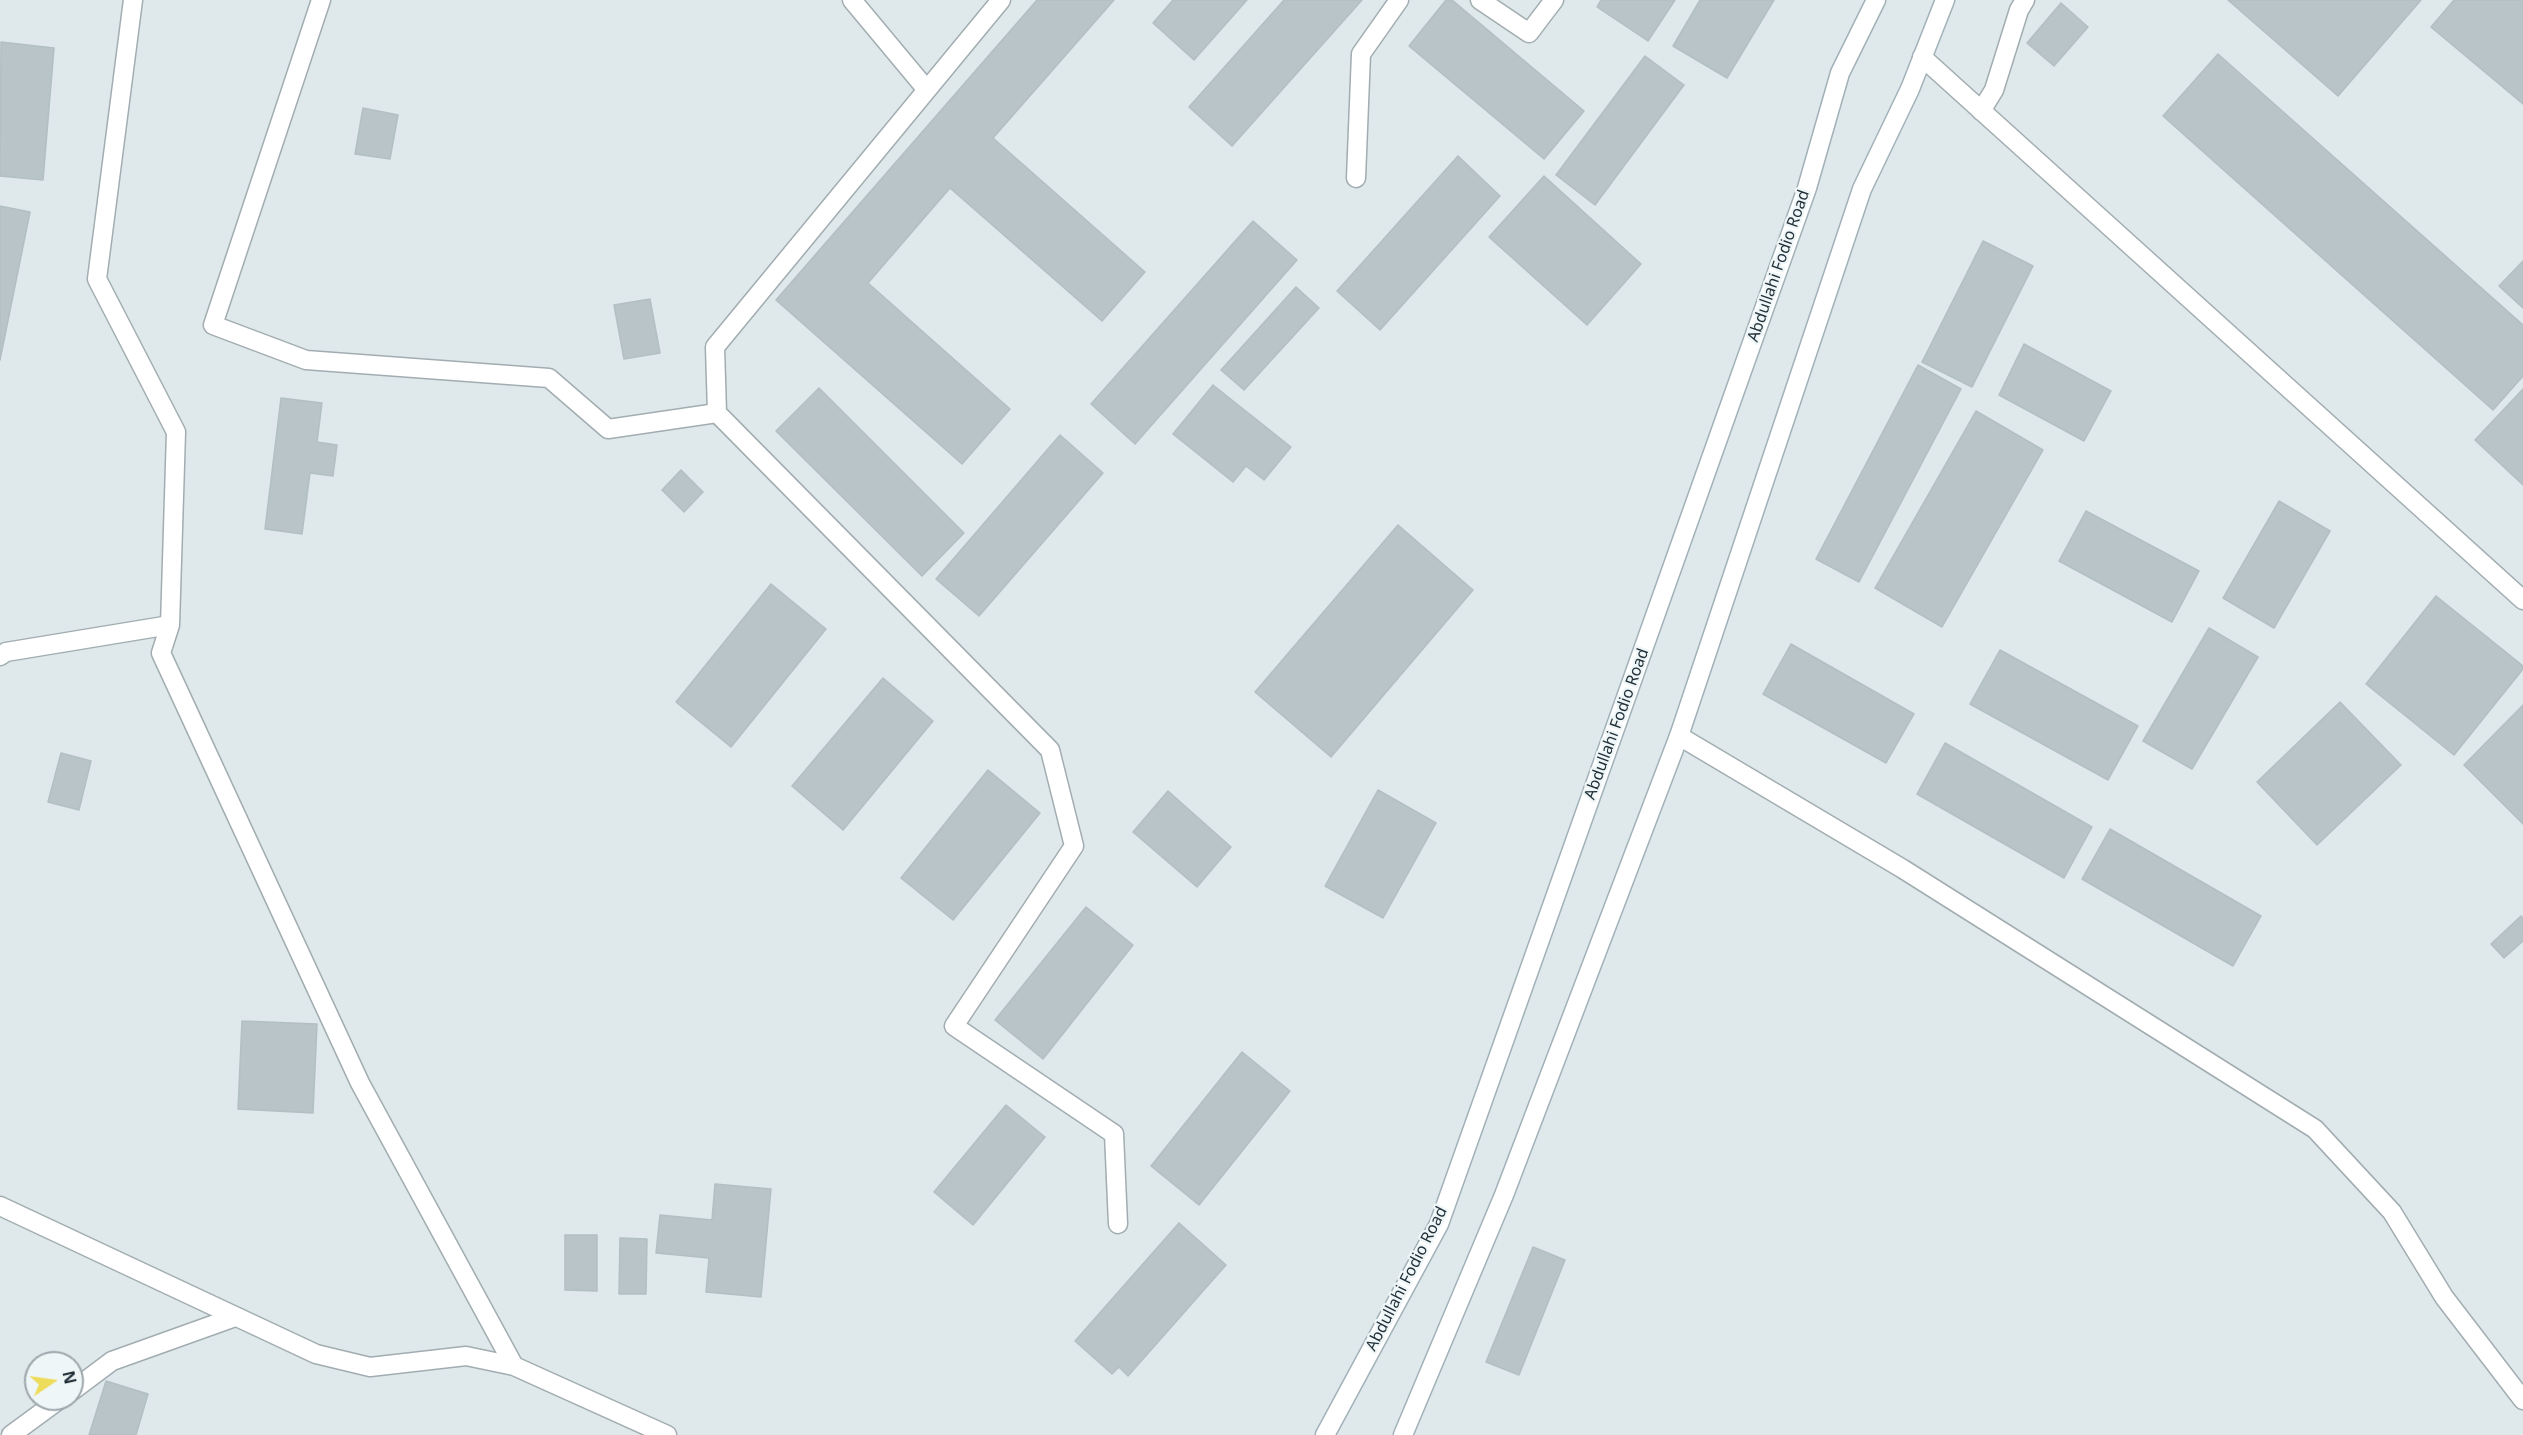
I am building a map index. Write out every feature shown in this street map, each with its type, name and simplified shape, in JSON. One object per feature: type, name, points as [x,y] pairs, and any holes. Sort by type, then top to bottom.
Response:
[{"type":"street","points":[[133,0],[97,279],[176,432],[170,626],[161,653],[360,1083],[514,1366]]},
{"type":"street","points":[[321,0],[213,325],[306,360],[549,378],[608,429],[717,413]]},
{"type":"street","points":[[852,0],[927,90]]},
{"type":"street","points":[[1001,0],[715,347],[717,413],[1050,750],[1074,846],[954,1026],[1114,1134],[1118,1224]]},
{"type":"street","points":[[1356,178],[1361,54],[1399,0]]},
{"type":"street","points":[[1480,0],[1529,33],[1554,0]]},
{"type":"street","name":"Abdullahi Fodio Road","points":[[1325,1435],[1439,1224],[1803,200],[1840,73],[1876,0]]},
{"type":"street","points":[[1403,1435],[1504,1195],[1679,735],[1862,189],[1910,89],[1945,0]]},
{"type":"street","points":[[1981,111],[1994,90],[2019,10],[2025,0]]},
{"type":"street","points":[[1922,57],[2523,600]]},
{"type":"street","points":[[0,656],[6,652],[170,626]]},
{"type":"street","points":[[1679,735],[1903,869],[2315,1130],[2392,1212],[2444,1297],[2523,1400]]},
{"type":"street","points":[[0,1206],[316,1354],[370,1367],[466,1356],[514,1366],[667,1435]]},
{"type":"street","points":[[84,1381],[112,1361],[235,1317]]},
{"type":"street","points":[[11,1435],[44,1411]]},
{"type":"building","points":[[1037,0],[1114,0],[993,138],[1145,272],[1102,321],[950,188],[868,283],[1010,409],[962,464],[776,300]]},
{"type":"building","points":[[1173,0],[1247,0],[1194,60],[1153,23]]},
{"type":"building","points":[[1284,0],[1362,0],[1232,146],[1189,107]]},
{"type":"building","points":[[1446,0],[1452,0],[1584,111],[1544,159],[1409,46]]},
{"type":"building","points":[[1601,0],[1675,0],[1648,41],[1597,7]]},
{"type":"building","points":[[1700,0],[1774,0],[1727,78],[1673,46]]},
{"type":"building","points":[[2228,0],[2421,0],[2338,96]]},
{"type":"building","points":[[2454,0],[2523,0],[2523,104],[2431,27]]},
{"type":"building","points":[[2061,3],[2088,27],[2054,66],[2027,43]]},
{"type":"building","points":[[1,42],[54,48],[43,180],[0,176]]},
{"type":"building","points":[[2218,54],[2523,325],[2523,376],[2493,410],[2163,116]]},
{"type":"building","points":[[1645,56],[1684,85],[1595,205],[1556,175]]},
{"type":"building","points":[[363,108],[398,115],[390,159],[355,154]]},
{"type":"building","points":[[1458,156],[1500,196],[1380,330],[1337,291]]},
{"type":"building","points":[[1544,176],[1641,264],[1587,325],[1489,237]]},
{"type":"building","points":[[0,206],[30,212],[0,360]]},
{"type":"building","points":[[1253,221],[1297,260],[1135,444],[1091,404]]},
{"type":"building","points":[[1983,241],[2033,266],[1972,387],[1922,362]]},
{"type":"building","points":[[2523,261],[2523,308],[2499,286]]},
{"type":"building","points":[[1296,287],[1319,308],[1244,390],[1221,370]]},
{"type":"building","points":[[650,299],[660,353],[624,359],[614,305]]},
{"type":"building","points":[[2024,344],[2111,391],[2084,441],[1999,395]]},
{"type":"building","points":[[1918,365],[1961,389],[1859,582],[1816,559]]},
{"type":"building","points":[[1213,385],[1291,447],[1264,480],[1246,466],[1233,482],[1173,434]]},
{"type":"building","points":[[819,388],[964,533],[922,576],[776,431]]},
{"type":"building","points":[[2523,389],[2523,485],[2475,440]]},
{"type":"building","points":[[281,398],[322,403],[317,442],[337,445],[333,476],[310,473],[302,534],[265,529]]},
{"type":"building","points":[[1976,411],[2043,450],[1942,627],[1875,588]]},
{"type":"building","points":[[1060,435],[1103,473],[979,616],[936,579]]},
{"type":"building","points":[[681,470],[703,492],[684,512],[662,490]]},
{"type":"building","points":[[2279,501],[2330,531],[2274,628],[2223,598]]},
{"type":"building","points":[[2086,511],[2199,571],[2172,622],[2059,561]]},
{"type":"building","points":[[1398,525],[1473,590],[1331,757],[1255,692]]},
{"type":"building","points":[[771,584],[826,629],[731,747],[676,702]]},
{"type":"building","points":[[2436,596],[2523,666],[2523,669],[2454,755],[2366,684]]},
{"type":"building","points":[[2209,628],[2258,657],[2192,769],[2143,741]]},
{"type":"building","points":[[1791,644],[1914,714],[1886,763],[1763,694]]},
{"type":"building","points":[[2000,650],[2138,726],[2108,780],[1970,704]]},
{"type":"building","points":[[883,678],[933,721],[843,830],[792,786]]},
{"type":"building","points":[[2340,702],[2401,765],[2317,845],[2257,782]]},
{"type":"building","points":[[2523,705],[2523,824],[2464,765]]},
{"type":"building","points":[[1945,743],[2092,827],[2064,878],[1917,794]]},
{"type":"building","points":[[61,753],[91,761],[79,810],[48,802]]},
{"type":"building","points":[[988,770],[1040,813],[953,920],[901,878]]},
{"type":"building","points":[[1378,790],[1436,823],[1383,918],[1325,886]]},
{"type":"building","points":[[1168,791],[1231,847],[1197,887],[1133,832]]},
{"type":"building","points":[[2110,829],[2261,916],[2233,966],[2082,879]]},
{"type":"building","points":[[1086,907],[1133,945],[1043,1059],[995,1020]]},
{"type":"building","points":[[2521,916],[2523,918],[2523,941],[2504,958],[2491,944]]},
{"type":"building","points":[[242,1021],[317,1024],[313,1113],[238,1109]]},
{"type":"building","points":[[1242,1052],[1290,1091],[1199,1205],[1151,1166]]},
{"type":"building","points":[[1006,1105],[1045,1137],[973,1225],[934,1192]]},
{"type":"building","points":[[715,1184],[771,1189],[761,1297],[706,1292],[709,1258],[656,1253],[660,1215],[712,1220]]},
{"type":"building","points":[[1179,1223],[1226,1265],[1128,1376],[1119,1367],[1112,1374],[1075,1341]]},
{"type":"building","points":[[565,1235],[597,1235],[597,1291],[565,1290]]},
{"type":"building","points":[[620,1238],[647,1239],[646,1294],[619,1294]]},
{"type":"building","points":[[1533,1247],[1565,1260],[1519,1375],[1486,1362]]},
{"type":"building","points":[[106,1381],[148,1394],[136,1435],[89,1435]]}]
